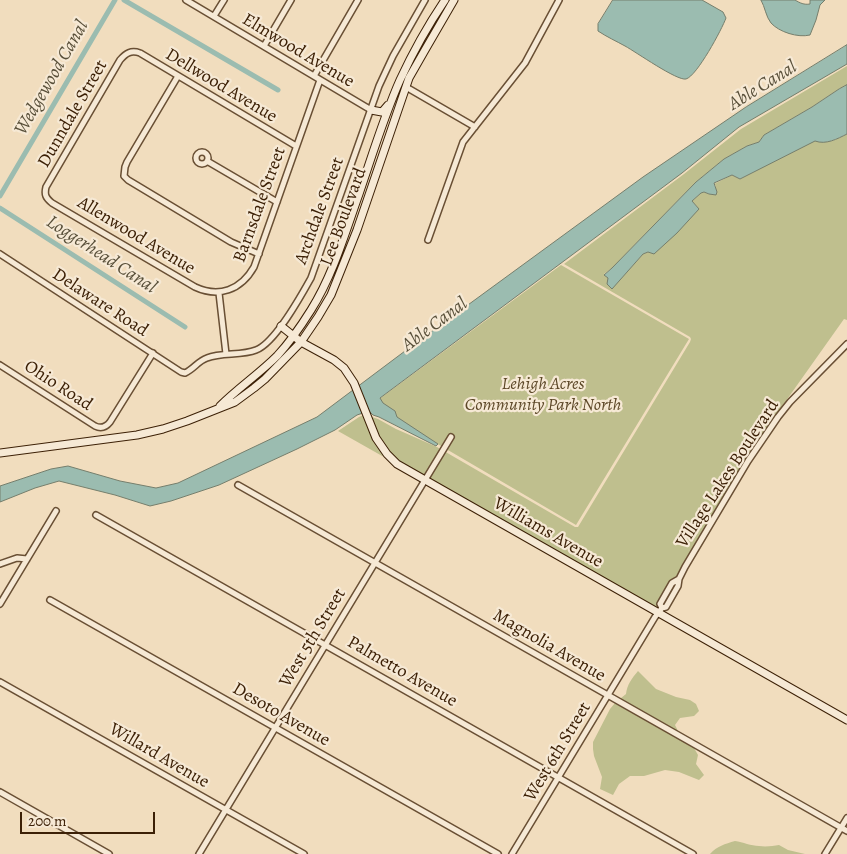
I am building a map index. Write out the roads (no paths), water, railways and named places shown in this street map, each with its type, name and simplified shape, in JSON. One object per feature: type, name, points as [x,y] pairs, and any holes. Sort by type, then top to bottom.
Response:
[{"type":"main road","name":"Lee Boulevard","points":[[0,453],[148,433],[176,425],[235,402],[254,388],[301,342],[330,295],[370,191],[402,86],[418,46],[445,0]]},
{"type":"main road","points":[[448,10],[450,0]]},
{"type":"main road","name":"Lee Boulevard","points":[[216,410],[277,356],[294,336],[310,311],[322,290],[347,227],[393,99],[416,66],[454,0]]},
{"type":"main road","points":[[371,110],[383,111],[393,99]]},
{"type":"main road","points":[[371,110],[379,116],[383,126]]},
{"type":"main road","points":[[370,191],[366,187],[377,155],[376,146]]},
{"type":"main road","name":"Williams Avenue","points":[[281,326],[301,342],[339,363],[344,368],[354,382],[376,438],[397,464],[660,610],[847,720]]},
{"type":"street","name":"Elmwood Avenue","points":[[186,0],[371,110]]},
{"type":"street","points":[[214,16],[224,0]]},
{"type":"street","points":[[264,46],[291,0]]},
{"type":"street","points":[[314,76],[358,0]]},
{"type":"street","name":"Archdale Street","points":[[185,373],[202,360],[213,356],[256,350],[265,345],[281,326],[302,295],[311,278],[379,86],[393,56],[425,0]]},
{"type":"street","points":[[428,240],[460,147],[525,63],[559,0]]},
{"type":"street","name":"Dellwood Avenue","points":[[130,52],[140,54],[296,146]]},
{"type":"street","name":"Dunndale Street","points":[[44,193],[120,60],[130,52]]},
{"type":"street","points":[[178,76],[127,162],[124,176],[231,242],[259,254]]},
{"type":"street","name":"Barnsdale Street","points":[[219,293],[237,286],[246,279],[254,268],[320,80]]},
{"type":"street","points":[[402,86],[475,127]]},
{"type":"street","points":[[207,161],[277,202]]},
{"type":"street","name":"Allenwood Avenue","points":[[44,193],[52,203],[183,281],[201,290],[219,293]]},
{"type":"street","name":"Delaware Road","points":[[0,254],[185,373]]},
{"type":"street","points":[[219,293],[226,354]]},
{"type":"street","name":"Village Lakes Boulevard","points":[[660,610],[660,604],[672,583],[679,579],[744,468],[778,417],[790,402],[847,344]]},
{"type":"street","name":"Ohio Road","points":[[0,365],[95,426],[102,428],[110,422],[152,353]]},
{"type":"street","name":"West 5th Street","points":[[199,854],[451,437]]},
{"type":"street","name":"Magnolia Avenue","points":[[238,485],[847,831]]},
{"type":"street","points":[[0,604],[56,511]]},
{"type":"street","name":"Palmetto Avenue","points":[[96,515],[693,854]]},
{"type":"street","points":[[0,564],[17,558],[27,559]]},
{"type":"street","name":"Desoto Avenue","points":[[50,600],[498,854]]},
{"type":"street","name":"West 6th Street","points":[[512,854],[660,610]]},
{"type":"street","name":"Willard Avenue","points":[[0,682],[304,854]]},
{"type":"street","points":[[0,792],[109,854]]},
{"type":"street","points":[[825,854],[847,818]]},
{"type":"water","points":[[613,0],[702,0],[723,12],[726,18],[702,61],[691,76],[686,79],[674,76],[598,31],[598,24]]},
{"type":"water","points":[[761,0],[795,0],[802,4],[810,4],[810,0],[825,0],[820,5],[810,35],[800,36],[789,34],[774,26],[768,18]]},
{"type":"water","points":[[847,45],[847,64],[739,127],[682,173],[380,398],[383,403],[395,411],[397,417],[438,444],[436,446],[373,415],[369,411],[357,415],[335,430],[297,449],[219,485],[171,501],[150,506],[59,481],[0,502],[0,486],[51,469],[68,466],[120,481],[156,488],[178,483],[317,417],[643,177],[746,107]]},
{"type":"water","points":[[847,85],[847,134],[827,142],[815,141],[740,179],[732,175],[714,183],[716,195],[704,192],[692,201],[699,209],[677,233],[654,254],[648,252],[643,254],[612,289],[607,284],[608,278],[604,275],[696,182],[724,159],[747,146],[759,142],[764,135]]},
{"type":"waterway","name":"Wedgewood Canal","points":[[0,196],[115,0]]},
{"type":"waterway","points":[[124,0],[278,90]]},
{"type":"waterway","name":"Loggerhead Canal","points":[[0,208],[185,327]]},
{"type":"water label","name":"Able Canal","points":[[763,86]]},
{"type":"water label","name":"Able Canal","points":[[435,325]]},
{"type":"park label","name":"Lehigh Acres Community Park North","points":[[543,395]]}]
